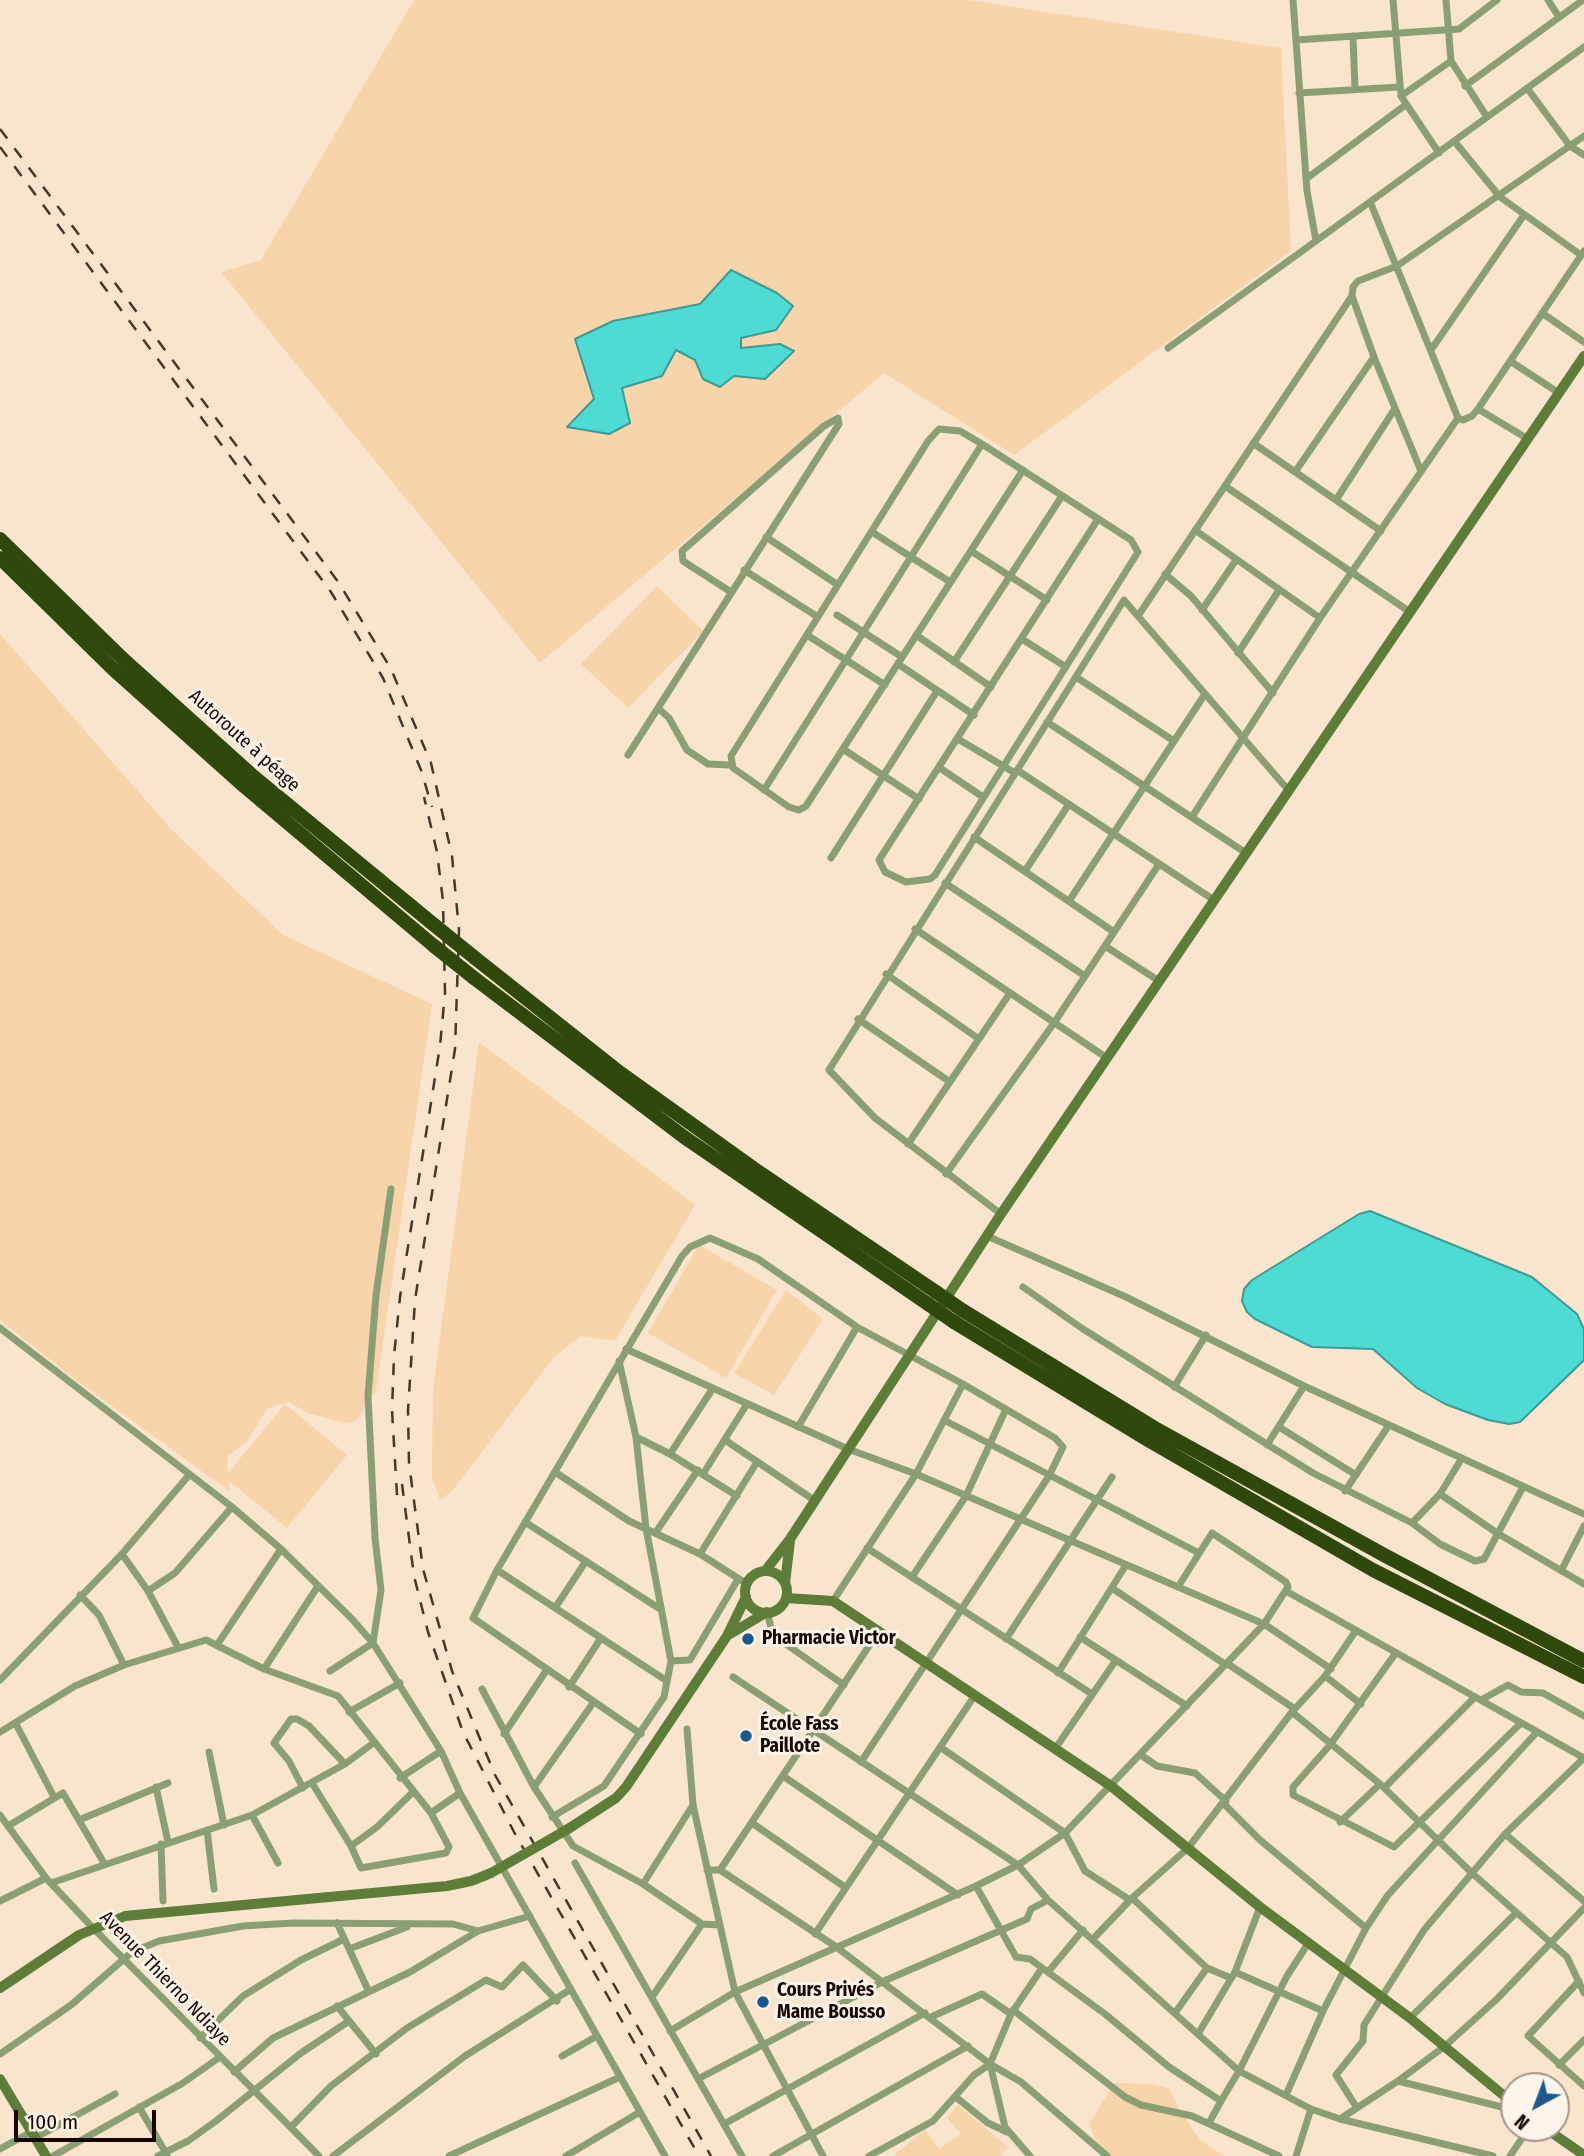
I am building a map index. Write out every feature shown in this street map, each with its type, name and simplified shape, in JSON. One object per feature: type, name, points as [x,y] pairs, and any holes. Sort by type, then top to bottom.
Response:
[{"type":"highway","name":"Autoroute à péage","points":[[0,539],[123,659],[254,777],[433,924],[619,1072],[932,1298]]},
{"type":"highway","points":[[0,558],[113,668],[245,788],[474,978],[684,1137],[1148,1440],[1373,1570],[1584,1677]]},
{"type":"highway","points":[[958,1316],[1384,1555],[1584,1661]]},
{"type":"street","points":[[1293,0],[1306,179],[1316,241]]},
{"type":"street","points":[[1394,0],[1401,96],[1404,106],[1439,153]]},
{"type":"street","points":[[1446,0],[1451,61],[1487,117]]},
{"type":"street","points":[[1296,40],[1448,31],[1464,27],[1497,0]]},
{"type":"street","points":[[1548,0],[1559,17]]},
{"type":"street","points":[[1465,86],[1583,0]]},
{"type":"street","points":[[1353,36],[1355,89]]},
{"type":"street","points":[[1168,348],[1371,204],[1584,47]]},
{"type":"street","points":[[1401,96],[1451,61]]},
{"type":"street","points":[[1299,93],[1399,87]]},
{"type":"street","points":[[1527,88],[1570,146],[1584,155]]},
{"type":"street","points":[[1306,179],[1404,106]]},
{"type":"street","points":[[1421,471],[1374,357],[1352,296],[1353,287],[1358,281],[1397,266],[1500,197],[1584,136]]},
{"type":"street","points":[[1455,142],[1500,197],[1583,253],[1478,408],[1469,418],[1458,418]]},
{"type":"street","points":[[1371,204],[1458,418]]},
{"type":"street","points":[[1431,350],[1524,215]]},
{"type":"street","points":[[1138,616],[1352,296]]},
{"type":"street","points":[[1542,313],[1584,342]]},
{"type":"street","points":[[765,1571],[790,1539],[1001,1214],[1584,356]]},
{"type":"street","points":[[1295,472],[1374,357]]},
{"type":"street","points":[[1510,361],[1559,393]]},
{"type":"street","points":[[1478,408],[1528,439]]},
{"type":"street","points":[[1335,500],[1394,410]]},
{"type":"street","points":[[628,755],[839,424],[838,418],[824,426],[682,551],[683,561],[731,592]]},
{"type":"street","points":[[1192,817],[1321,618],[1458,418]]},
{"type":"street","points":[[730,765],[731,756],[936,431],[955,429],[1023,470],[1062,496],[1098,519],[1136,544],[1137,555],[935,875],[924,881],[906,882],[885,872],[879,860],[1098,519]]},
{"type":"street","points":[[1253,443],[1381,531]]},
{"type":"street","points":[[764,790],[982,444]]},
{"type":"street","points":[[658,708],[669,718],[687,750],[698,758],[708,764],[730,765],[789,807],[803,809],[1023,470]]},
{"type":"street","points":[[1225,486],[1410,612]]},
{"type":"street","points":[[954,662],[1062,496]]},
{"type":"street","points":[[1195,530],[1321,618]]},
{"type":"street","points":[[872,532],[950,582]]},
{"type":"street","points":[[766,537],[838,584]]},
{"type":"street","points":[[971,551],[1046,600]]},
{"type":"street","points":[[1202,610],[1236,559]]},
{"type":"street","points":[[744,570],[818,617]]},
{"type":"street","points":[[1165,575],[1186,590],[1273,693]]},
{"type":"street","points":[[1238,653],[1279,590]]},
{"type":"street","points":[[1001,1214],[946,1174],[855,1100],[829,1070],[886,974],[1124,600],[1289,791]]},
{"type":"street","points":[[837,615],[863,631],[937,691],[974,715]]},
{"type":"street","points":[[807,635],[884,685]]},
{"type":"street","points":[[916,635],[992,687]]},
{"type":"street","points":[[1022,639],[1066,667]]},
{"type":"street","points":[[1076,677],[1174,741]]},
{"type":"street","points":[[831,858],[937,691]]},
{"type":"street","points":[[1069,901],[1205,694]]},
{"type":"street","points":[[1047,722],[1246,853]]},
{"type":"street","points":[[958,739],[1069,804],[1213,900]]},
{"type":"street","points":[[843,749],[919,799]]},
{"type":"street","points":[[940,768],[983,797]]},
{"type":"street","points":[[1025,871],[1069,804]]},
{"type":"street","points":[[974,836],[1114,932]]},
{"type":"street","points":[[946,1174],[1054,1023],[1159,864]]},
{"type":"street","points":[[944,883],[1084,975]]},
{"type":"street","points":[[915,929],[1107,1058]]},
{"type":"street","points":[[1105,946],[1159,981]]},
{"type":"street","points":[[886,974],[979,1039]]},
{"type":"street","points":[[908,1144],[1010,993]]},
{"type":"street","points":[[858,1019],[950,1082]]},
{"type":"street","points":[[330,1671],[373,1643],[381,1590],[375,1538],[368,1396],[376,1295],[391,1189]]},
{"type":"street","points":[[987,1236],[1206,1335],[1304,1386],[1584,1514]]},
{"type":"street","points":[[641,1734],[569,1687],[473,1618],[497,1570],[682,1256],[690,1247],[710,1238],[758,1259],[857,1327],[909,1353],[1006,1409],[1055,1438],[1063,1447],[1049,1476],[861,1762]]},
{"type":"street","points":[[1023,1287],[1267,1445],[1345,1491],[1412,1523],[1440,1544],[1478,1562],[1484,1559],[1523,1487]]},
{"type":"street","points":[[798,1427],[857,1327]]},
{"type":"street","points":[[0,1328],[232,1507],[281,1549],[373,1643],[441,1751],[460,1793],[662,2155]]},
{"type":"street","points":[[1174,1387],[1206,1335]]},
{"type":"street","points":[[626,1349],[848,1449],[916,1474],[1264,1624],[1331,1668]]},
{"type":"street","points":[[552,1817],[604,1786],[664,1697],[671,1661],[646,1528],[636,1437],[619,1361]]},
{"type":"street","points":[[833,1601],[916,1474],[963,1384]]},
{"type":"street","points":[[1267,1445],[1304,1386]]},
{"type":"street","points":[[670,1454],[713,1388]]},
{"type":"street","points":[[656,1532],[725,1440],[747,1404]]},
{"type":"street","points":[[912,1577],[966,1496],[1006,1409]]},
{"type":"street","points":[[944,1420],[1096,1502],[1197,1552]]},
{"type":"street","points":[[1345,1491],[1389,1425]]},
{"type":"street","points":[[1279,1427],[1356,1475]]},
{"type":"street","points":[[636,1437],[670,1454],[737,1496]]},
{"type":"street","points":[[725,1440],[814,1500]]},
{"type":"street","points":[[1412,1523],[1440,1494],[1462,1458]]},
{"type":"street","points":[[700,1554],[757,1462]]},
{"type":"street","points":[[555,1472],[629,1521],[700,1554],[742,1581],[746,1597],[753,1608],[767,1612]]},
{"type":"street","points":[[0,1680],[122,1554],[189,1475]]},
{"type":"street","points":[[1006,1639],[1072,1542],[1112,1477]]},
{"type":"street","points":[[1440,1494],[1497,1534],[1584,1584]]},
{"type":"street","points":[[148,1591],[175,1573],[232,1507]]},
{"type":"street","points":[[525,1522],[660,1609]]},
{"type":"street","points":[[1561,1571],[1581,1540],[1584,1525]]},
{"type":"street","points":[[670,2031],[735,1992],[835,1946],[958,1895],[1018,1865],[1065,1833],[1264,1624],[1286,1591],[1286,1582],[1215,1534],[1197,1552],[1178,1587]]},
{"type":"street","points":[[727,1636],[767,1612],[781,1607],[786,1598],[790,1539]]},
{"type":"street","points":[[867,1548],[1092,1694]]},
{"type":"street","points":[[217,1645],[281,1549]]},
{"type":"street","points":[[122,1554],[148,1591],[178,1647]]},
{"type":"street","points":[[555,1608],[586,1561]]},
{"type":"street","points":[[1058,1673],[1126,1565]]},
{"type":"street","points":[[497,1570],[667,1681]]},
{"type":"street","points":[[671,1661],[690,1660],[742,1581],[765,1571],[774,1572],[785,1583]]},
{"type":"street","points":[[264,1669],[318,1586]]},
{"type":"street","points":[[1112,1588],[1293,1711],[1382,1786],[1473,1874],[1552,1942],[1573,1964],[1582,1986],[1528,2033],[1530,2039],[1584,2086]]},
{"type":"street","points":[[1286,1591],[1584,1758],[1505,1834],[1430,1921],[1384,1998],[1364,2025],[1363,2041],[1336,2075],[1357,2108]]},
{"type":"street","points":[[80,1595],[99,1615],[124,1665]]},
{"type":"street","points":[[0,1989],[93,1928],[109,1921],[141,1914],[447,1886],[491,1873],[608,1805],[626,1787],[727,1636],[746,1597]]},
{"type":"street","points":[[786,1598],[833,1601],[1111,1786],[1260,1907],[1410,2018],[1500,2092]]},
{"type":"street","points":[[767,1612],[772,1635],[844,1685]]},
{"type":"street","points":[[720,1870],[879,1632]]},
{"type":"street","points":[[1093,1939],[1131,1899],[1188,1848],[1293,1711],[1325,1676],[1356,1632]]},
{"type":"street","points":[[1080,1637],[1187,1706]]},
{"type":"street","points":[[569,1687],[601,1638]]},
{"type":"street","points":[[0,1732],[57,1696],[124,1665],[203,1640],[264,1669],[338,1696],[372,1744],[431,1814],[449,1847],[446,1853],[364,1869],[359,1866],[351,1846],[312,1783]]},
{"type":"street","points":[[1395,1654],[1331,1745],[1291,1792],[1340,1822],[1394,1847],[1421,1824],[1520,1724]]},
{"type":"street","points":[[1055,1749],[1116,1660]]},
{"type":"street","points":[[504,1734],[546,1671]]},
{"type":"street","points":[[1325,1676],[1361,1704]]},
{"type":"street","points":[[733,1677],[1018,1865],[1048,1899],[1239,2071],[1311,2109],[1340,2119],[1493,2156]]},
{"type":"street","points":[[349,1712],[400,1683]]},
{"type":"street","points":[[1340,1822],[1478,1699],[1508,1685],[1521,1692],[1543,1693],[1584,1716]]},
{"type":"street","points":[[482,1689],[534,1787],[573,1846],[643,1884],[702,1924],[720,1925]]},
{"type":"street","points":[[816,1934],[975,1695]]},
{"type":"street","points":[[534,1787],[593,1703]]},
{"type":"street","points":[[303,1788],[289,1761],[274,1743],[291,1719],[297,1719],[309,1726],[345,1764]]},
{"type":"street","points":[[16,1724],[54,1797]]},
{"type":"street","points":[[687,1730],[693,1805],[735,1992],[823,2156]]},
{"type":"street","points":[[1286,2095],[1323,2011],[1366,1928],[1388,1895],[1536,1733]]},
{"type":"street","points":[[0,1901],[49,1880],[252,1815],[345,1764],[372,1744]]},
{"type":"street","points":[[940,1747],[1065,1833],[1085,1871],[1131,1899],[1207,1968],[1279,1990],[1323,2011]]},
{"type":"street","points":[[400,1779],[441,1751]]},
{"type":"street","points":[[209,1752],[224,1825]]},
{"type":"street","points":[[1141,1755],[1157,1766],[1195,1773],[1260,1840],[1366,1928]]},
{"type":"street","points":[[783,1776],[958,1895]]},
{"type":"street","points":[[79,1820],[167,1783]]},
{"type":"street","points":[[156,1787],[164,1843],[163,1900]]},
{"type":"street","points":[[8,1826],[63,1793],[104,1863]]},
{"type":"street","points":[[351,1846],[377,1827],[412,1793]]},
{"type":"street","points":[[431,1814],[460,1793]]},
{"type":"street","points":[[643,1884],[693,1805]]},
{"type":"street","name":"Avenue Thierno Ndiaye","points":[[0,1815],[49,1880],[93,1928],[319,2156]]},
{"type":"street","points":[[252,1815],[278,1863]]},
{"type":"street","points":[[751,1823],[846,1888]]},
{"type":"street","points":[[207,1830],[214,1889]]},
{"type":"street","points":[[1505,1834],[1584,1901]]},
{"type":"street","points":[[575,1863],[742,2156]]},
{"type":"street","points":[[708,1870],[720,1870],[835,1946],[990,2064],[1021,2082],[1107,2156]]},
{"type":"street","points":[[976,1886],[1013,1954],[1030,1959],[1169,2067],[1221,2101]]},
{"type":"street","points":[[698,2079],[762,2043],[884,1982],[1027,1919],[1031,1909],[1048,1899]]},
{"type":"street","points":[[1198,2034],[1233,1975],[1260,1907]]},
{"type":"street","points":[[1340,2119],[1445,2046],[1497,1999],[1584,1908]]},
{"type":"street","points":[[1410,2018],[1516,1913]]},
{"type":"street","points":[[234,2072],[273,2038],[452,1949],[478,1931],[530,1916]]},
{"type":"street","points":[[337,1923],[369,1992]]},
{"type":"street","points":[[0,2054],[71,2005],[141,1946],[197,1933],[255,1925],[453,1924],[478,1931]]},
{"type":"street","points":[[652,1997],[702,1924]]},
{"type":"street","points":[[349,1949],[410,1925]]},
{"type":"street","points":[[869,2156],[933,2121],[957,2098],[974,2075],[990,2064],[1012,2012],[1045,1970],[1083,1930]]},
{"type":"street","points":[[200,2038],[243,1996],[301,1960],[344,1939]]},
{"type":"street","points":[[1209,2123],[1239,2071],[1279,1990],[1309,1942]]},
{"type":"street","points":[[291,2127],[331,2086],[407,2028],[486,1980],[502,1987],[521,1965],[536,1977],[557,2001]]},
{"type":"street","points":[[1175,2013],[1207,1968]]},
{"type":"street","points":[[333,2156],[465,2056],[557,2001],[570,1989]]},
{"type":"street","points":[[724,2124],[928,2015],[982,1994],[1012,2012],[1125,2097],[1141,2105],[1185,2113],[1279,2156]]},
{"type":"street","points":[[337,2006],[376,2054]]},
{"type":"street","points":[[139,2108],[164,2155],[188,2141],[349,2021]]},
{"type":"street","points":[[562,2056],[597,2036]]},
{"type":"street","points":[[1559,2065],[1584,2040]]},
{"type":"street","points":[[773,2156],[968,2046]]},
{"type":"street","points":[[53,2156],[139,2108],[220,2057]]},
{"type":"street","points":[[990,2064],[1008,2132]]},
{"type":"street","points":[[449,2156],[620,2077]]},
{"type":"street","points":[[0,2079],[46,2156]]},
{"type":"street","points":[[1398,2081],[1500,2106]]},
{"type":"street","points":[[0,2149],[115,2094]]},
{"type":"street","points":[[957,2098],[988,2123],[1008,2132],[1030,2156]]},
{"type":"street","points":[[1296,2156],[1311,2109]]},
{"type":"street","points":[[566,2156],[640,2112]]},
{"type":"street","points":[[1565,2142],[1584,2155]]},
{"type":"shaded area","points":[[414,0],[968,0],[1281,48],[1291,251],[1014,455],[884,373],[540,663],[221,272],[261,260]]},
{"type":"shaded area","points":[[657,586],[703,631],[628,708],[581,664]]},
{"type":"shaded area","points":[[0,634],[173,831],[283,935],[432,1004],[376,1391],[355,1422],[344,1423],[307,1413],[289,1402],[268,1408],[246,1443],[227,1457],[228,1473],[285,1404],[347,1455],[287,1528],[229,1481],[229,1491],[72,1377],[0,1320]]},
{"type":"shaded area","points":[[479,1042],[695,1205],[615,1341],[581,1336],[555,1356],[452,1491],[440,1500],[432,1477],[433,1390]]},
{"type":"shaded area","points":[[699,1245],[777,1290],[726,1378],[648,1333]]},
{"type":"shaded area","points":[[786,1290],[823,1319],[774,1395],[734,1373]]},
{"type":"shaded area","points":[[1115,2083],[1151,2084],[1170,2089],[1179,2109],[1201,2141],[1225,2156],[1101,2156],[1089,2124]]},
{"type":"shaded area","points":[[958,2105],[1008,2147],[1000,2156],[893,2156],[925,2129],[939,2149],[961,2134],[947,2118]]},
{"type":"water","points":[[731,270],[777,293],[793,306],[776,330],[741,338],[741,348],[780,344],[794,351],[765,379],[734,376],[720,387],[703,379],[695,360],[676,350],[662,376],[622,388],[630,423],[609,434],[567,427],[594,399],[575,339],[613,321],[700,304]]},
{"type":"water","points":[[1370,1211],[1532,1277],[1577,1314],[1584,1329],[1584,1360],[1520,1422],[1509,1424],[1488,1420],[1445,1404],[1417,1388],[1373,1349],[1312,1347],[1255,1319],[1247,1312],[1242,1301],[1244,1289],[1252,1280],[1359,1214]]},
{"type":"railway","points":[[0,129],[339,583],[391,669],[431,763],[452,856],[459,930],[455,1049],[415,1300],[408,1411],[409,1463],[423,1569],[452,1671],[495,1775],[711,2156]]},
{"type":"railway","points":[[0,147],[331,592],[383,678],[421,770],[432,807]]},
{"type":"railway","points":[[397,1495],[392,1410],[394,1356],[400,1297],[440,1046],[445,993],[443,901],[437,852],[424,797]]},
{"type":"railway","points":[[402,1484],[414,1576],[428,1632],[463,1732],[514,1832],[699,2156]]},
{"type":"place","name":"Pharmacie Victor","points":[[748,1639]]},
{"type":"place","name":"École Fass Paillote","points":[[746,1736]]},
{"type":"place","name":"Cours Privés Mame Bousso","points":[[763,2002]]}]
